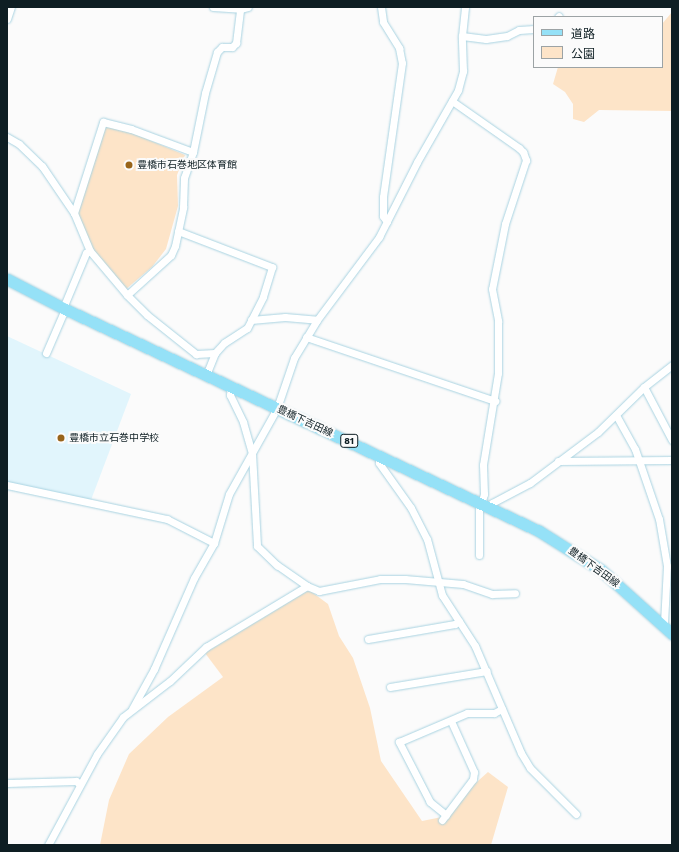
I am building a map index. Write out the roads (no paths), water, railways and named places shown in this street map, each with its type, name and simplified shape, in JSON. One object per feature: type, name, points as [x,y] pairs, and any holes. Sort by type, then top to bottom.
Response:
[{"type":"main road","name":"豊橋下吉田線","points":[[7,279],[64,309],[485,505],[567,547],[602,570],[664,624],[672,634]]},
{"type":"street","points":[[7,19],[11,7]]},
{"type":"street","points":[[213,7],[240,9],[248,7]]},
{"type":"street","points":[[381,7],[383,22],[399,48],[402,63],[383,197],[383,216],[387,222]]},
{"type":"street","points":[[48,845],[104,741],[132,709],[154,669],[194,578],[214,543],[229,494],[277,408],[294,358],[317,320],[370,252],[387,222],[424,148],[452,101],[463,71],[462,36],[465,7]]},
{"type":"street","points":[[127,295],[171,255],[178,232],[183,207],[184,178],[193,152],[205,93],[217,52],[222,47],[232,47],[236,43],[240,9]]},
{"type":"street","points":[[462,36],[486,39],[507,36],[518,30],[533,29]]},
{"type":"street","points":[[452,101],[519,148],[523,152],[526,160],[505,224],[492,289],[498,321],[498,373],[495,401],[483,465],[485,505],[479,555]]},
{"type":"street","points":[[74,213],[103,122],[131,129],[193,152]]},
{"type":"street","points":[[7,137],[19,144],[42,166],[74,213],[90,251],[127,295],[147,315],[196,354],[215,353]]},
{"type":"street","points":[[178,232],[272,267],[264,297],[247,328],[224,343],[215,353],[206,375]]},
{"type":"street","points":[[46,353],[86,253],[90,251]]},
{"type":"street","points":[[251,320],[254,322],[285,317],[317,320]]},
{"type":"street","points":[[306,336],[495,401]]},
{"type":"street","points":[[485,505],[492,503],[530,483],[598,432],[644,387],[672,365]]},
{"type":"street","points":[[231,387],[230,395],[243,422],[252,453],[257,546],[277,565],[307,586],[319,591],[380,579],[438,581],[463,584],[492,594],[515,594]]},
{"type":"street","points":[[644,387],[672,440]]},
{"type":"street","points":[[616,415],[640,462],[655,504],[666,556],[664,624]]},
{"type":"street","points":[[381,456],[379,463],[411,508],[427,539],[446,605],[467,630],[530,768],[576,814]]},
{"type":"street","points":[[558,461],[640,462],[672,460]]},
{"type":"street","points":[[7,485],[167,519],[214,543]]},
{"type":"street","points":[[132,709],[137,709],[170,681],[206,647],[307,586]]},
{"type":"street","points":[[368,639],[455,624],[459,621]]},
{"type":"street","points":[[390,687],[487,671]]},
{"type":"street","points":[[451,721],[474,772],[473,779],[444,818],[430,802],[399,742],[467,713],[494,713],[502,709]]},
{"type":"street","points":[[7,783],[76,782],[80,784]]},
{"type":"place","name":"豊橋市石巻地区体育館","points":[[129,165]]},
{"type":"place","name":"豊橋市立石巻中学校","points":[[61,438]]}]
